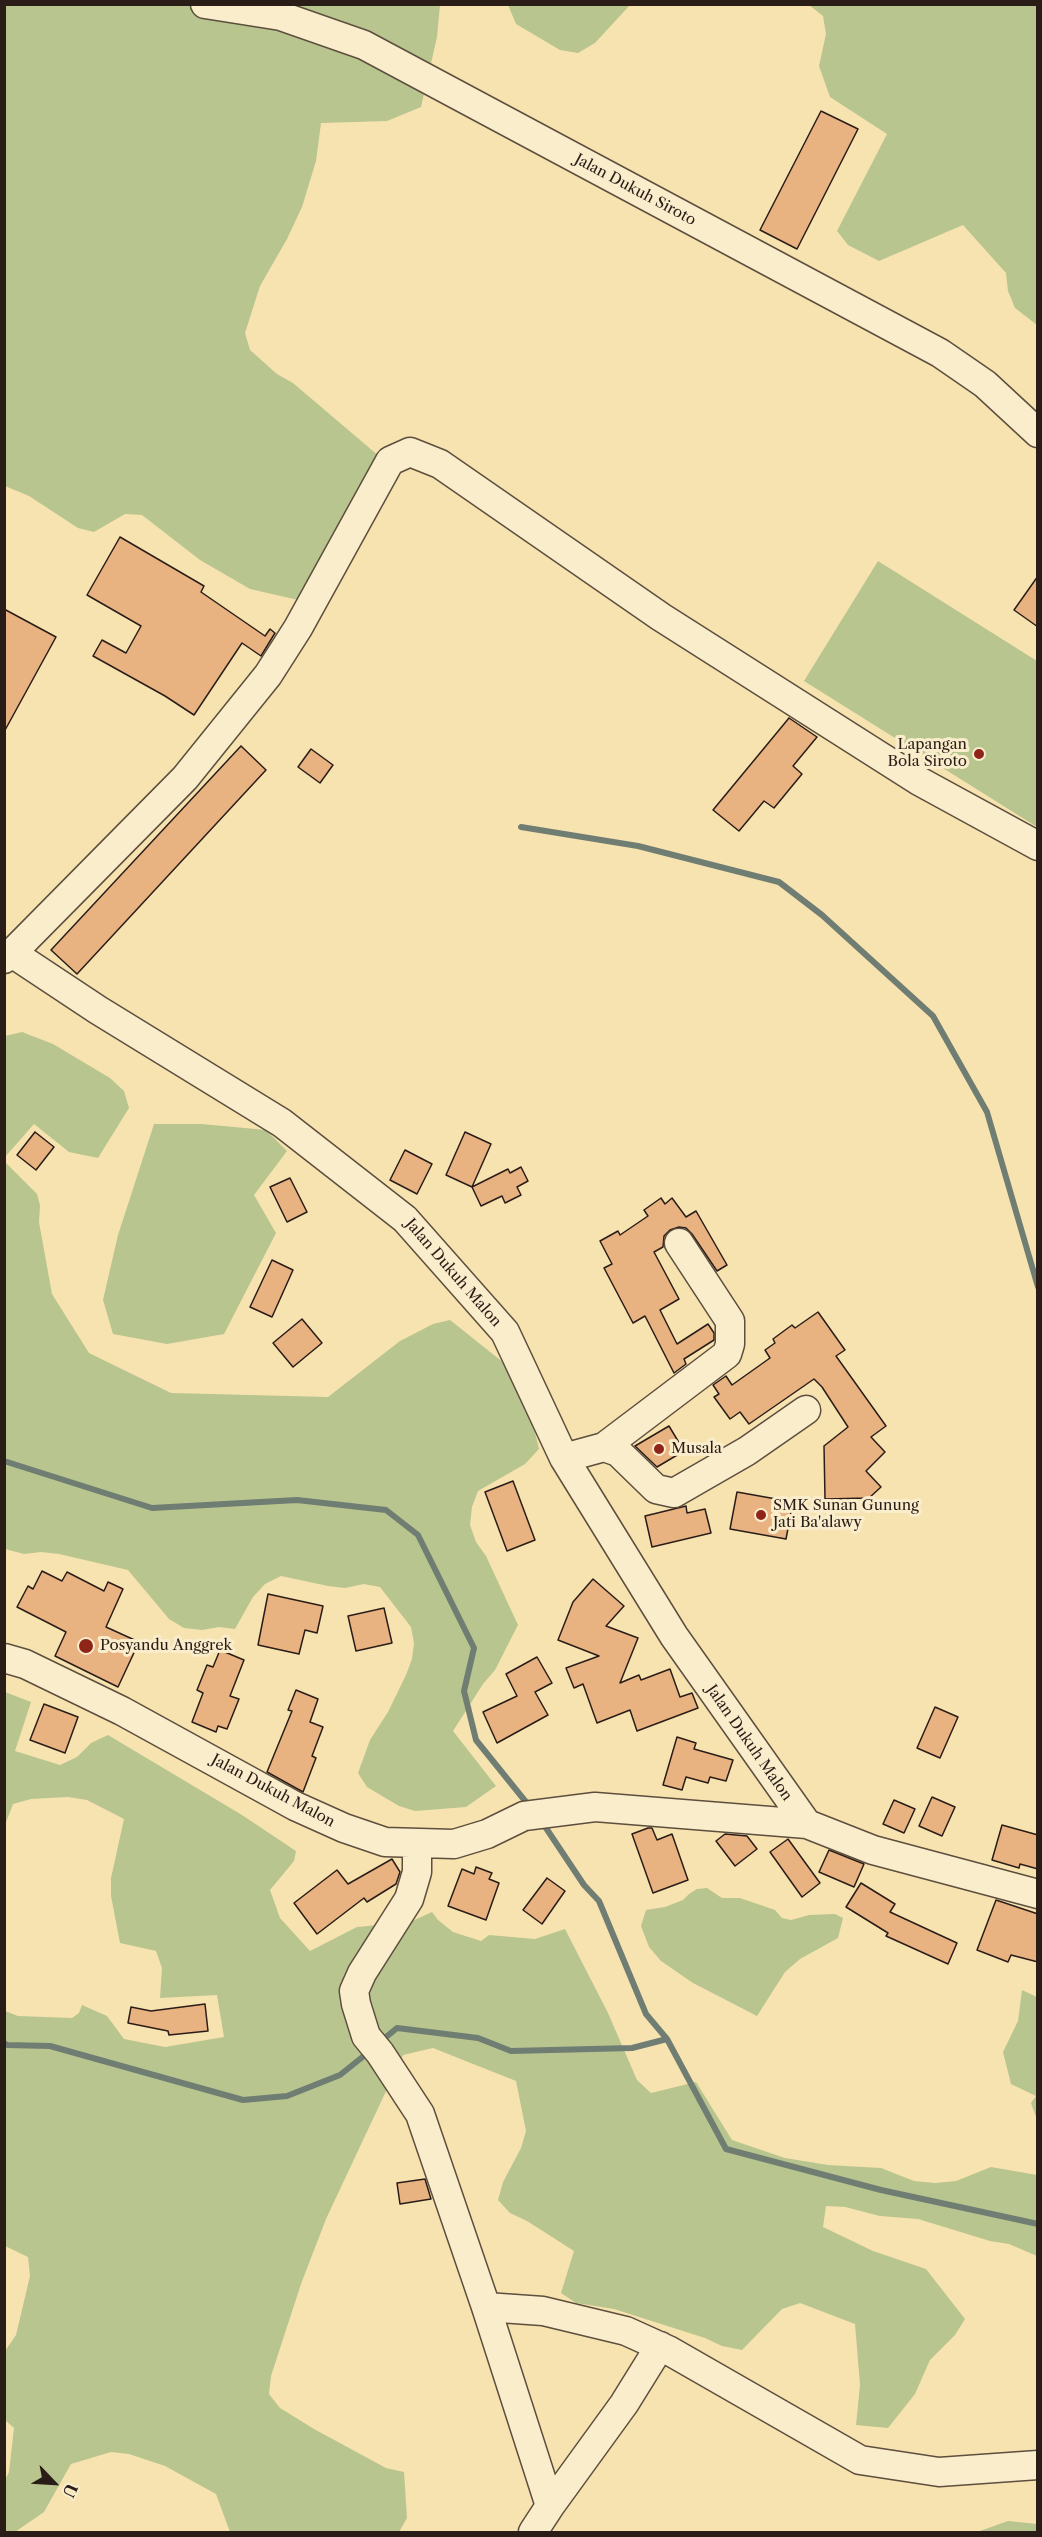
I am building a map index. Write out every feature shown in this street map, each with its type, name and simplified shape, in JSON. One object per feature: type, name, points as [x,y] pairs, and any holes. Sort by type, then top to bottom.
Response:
[{"type":"street","name":"Jalan Dukuh Siroto","points":[[205,4],[281,16],[364,45],[940,353],[985,384],[1038,433]]},
{"type":"street","points":[[8,956],[185,778],[268,675],[298,628],[390,461],[410,452],[440,464],[661,617],[919,781],[1038,846]]},
{"type":"street","name":"Jalan Dukuh Malon","points":[[8,956],[282,1124],[342,1168],[405,1219],[505,1332],[564,1458],[674,1636],[807,1824]]},
{"type":"street","points":[[564,1458],[604,1447],[727,1354],[730,1344],[730,1321],[679,1243]]},
{"type":"street","points":[[604,1447],[618,1452],[656,1490],[674,1492],[747,1451],[806,1410]]},
{"type":"street","name":"Jalan Dukuh Malon","points":[[4,1658],[25,1664],[122,1711],[295,1806],[334,1824],[385,1842],[454,1844],[487,1834],[533,1815],[595,1807],[807,1824],[873,1850],[1038,1894]]},
{"type":"street","points":[[417,1843],[417,1872],[409,1899],[362,1973],[354,1991],[356,2004],[373,2045],[420,2114],[486,2307],[550,2506]]},
{"type":"street","points":[[486,2307],[543,2311],[626,2331],[660,2346],[860,2460],[939,2472],[1038,2465]]},
{"type":"street","points":[[533,2532],[624,2404],[660,2346]]},
{"type":"green space","points":[[508,4],[630,5],[595,43],[578,53],[560,50],[516,24]]},
{"type":"green space","points":[[4,5],[440,5],[437,37],[421,107],[387,121],[321,123],[316,161],[302,207],[260,286],[245,333],[250,350],[277,374],[293,383],[400,474],[344,556],[307,602],[250,589],[200,560],[142,515],[125,514],[94,532],[78,528],[29,496],[5,486]]},
{"type":"green space","points":[[809,5],[1037,5],[1037,325],[1015,308],[1008,291],[1006,273],[963,225],[879,261],[848,245],[837,231],[887,134],[830,97],[819,66],[826,34],[823,16]]},
{"type":"green space","name":"Lapangan Bola Siroto","points":[[878,561],[1037,661],[1037,827],[804,681]]},
{"type":"green space","points":[[22,1032],[53,1044],[110,1078],[124,1091],[129,1108],[98,1158],[69,1152],[34,1124],[5,1157],[5,1036]]},
{"type":"green space","points":[[154,1124],[202,1124],[266,1130],[287,1151],[254,1195],[276,1233],[224,1334],[167,1344],[113,1334],[103,1300],[118,1235]]},
{"type":"green space","points":[[4,1161],[37,1194],[40,1205],[39,1222],[52,1294],[89,1353],[171,1393],[328,1397],[400,1341],[433,1324],[450,1320],[504,1363],[526,1395],[539,1449],[525,1464],[478,1491],[472,1507],[470,1525],[476,1542],[486,1556],[518,1625],[495,1670],[483,1684],[453,1731],[496,1786],[466,1807],[415,1811],[399,1806],[367,1787],[358,1773],[370,1740],[388,1712],[406,1675],[412,1659],[414,1643],[411,1627],[380,1587],[364,1584],[345,1588],[281,1576],[265,1584],[253,1597],[235,1629],[219,1627],[202,1630],[184,1628],[169,1619],[128,1570],[59,1554],[41,1552],[24,1554],[5,1549]]},
{"type":"green space","points":[[5,1692],[31,1702],[15,1751],[60,1765],[77,1757],[91,1743],[108,1735],[242,1815],[296,1851],[294,1861],[270,1890],[280,1918],[310,1951],[357,1927],[410,1922],[432,1912],[453,1932],[481,1941],[489,1935],[535,1939],[565,1929],[608,2013],[637,2080],[651,2093],[696,2082],[732,2140],[785,2158],[828,2165],[881,2168],[914,2181],[935,2183],[956,2181],[991,2167],[1037,2175],[1037,2256],[1009,2244],[990,2241],[918,2219],[880,2216],[845,2207],[826,2206],[823,2227],[873,2251],[926,2269],[965,2319],[955,2335],[930,2360],[915,2394],[888,2428],[856,2425],[860,2385],[855,2324],[800,2303],[782,2309],[742,2350],[722,2346],[705,2338],[614,2309],[576,2303],[561,2293],[574,2251],[527,2221],[510,2213],[498,2200],[503,2182],[521,2148],[526,2131],[516,2081],[433,2048],[403,2055],[326,2219],[301,2284],[271,2376],[269,2394],[280,2408],[314,2429],[386,2468],[404,2472],[407,2518],[399,2532],[230,2532],[216,2494],[165,2466],[129,2454],[111,2452],[71,2464],[44,2512],[15,2532],[5,2532],[5,2480],[9,2472],[14,2428],[5,2420],[5,2351],[16,2335],[30,2276],[28,2257],[5,2246],[5,2011],[18,2016],[72,2018],[79,2013],[82,2005],[107,2016],[124,2039],[165,2047],[224,2037],[217,1995],[160,1998],[162,1968],[156,1951],[120,1943],[111,1896],[111,1878],[124,1819],[87,1800],[68,1797],[31,1799],[13,1804],[5,1825]]},
{"type":"green space","points":[[707,1888],[722,1898],[740,1898],[775,1910],[782,1918],[791,1920],[809,1915],[835,1914],[843,1918],[838,1938],[800,1959],[785,1972],[757,2016],[693,1983],[661,1961],[649,1947],[641,1926],[646,1910],[665,1907],[683,1900],[697,1889]]},
{"type":"green space","points":[[1022,1990],[1037,1997],[1037,2120],[1031,2103],[1036,2096],[1011,2084],[1003,2052],[1018,2021]]},
{"type":"green space","points":[[1008,2521],[1037,2524],[1037,2532],[977,2532]]},
{"type":"building","points":[[821,111],[858,129],[797,249],[760,230]]},
{"type":"building","points":[[120,537],[204,586],[201,592],[265,636],[270,629],[275,633],[261,656],[242,643],[194,715],[93,656],[102,640],[126,653],[141,626],[87,595]]},
{"type":"building","points":[[1038,576],[1038,627],[1014,610]]},
{"type":"building","points":[[4,609],[56,637],[4,732]]},
{"type":"building","points":[[789,718],[817,737],[793,766],[802,774],[774,808],[764,801],[739,831],[713,810]]},
{"type":"building","points":[[241,746],[266,770],[77,974],[51,950]]},
{"type":"building","points":[[311,749],[333,765],[320,783],[298,767]]},
{"type":"building","points":[[35,1132],[54,1147],[36,1170],[17,1155]]},
{"type":"building","points":[[465,1132],[491,1144],[472,1187],[446,1175]]},
{"type":"building","points":[[405,1150],[432,1164],[417,1194],[390,1180]]},
{"type":"building","points":[[521,1167],[528,1181],[517,1187],[521,1195],[505,1203],[502,1196],[481,1206],[472,1187],[508,1169],[510,1173]]},
{"type":"building","points":[[290,1178],[307,1212],[287,1222],[270,1187]]},
{"type":"building","points":[[661,1198],[665,1204],[672,1198],[686,1217],[696,1211],[727,1265],[717,1271],[686,1228],[679,1227],[670,1230],[664,1236],[663,1247],[654,1252],[679,1299],[660,1310],[677,1344],[708,1324],[714,1333],[714,1340],[684,1359],[686,1364],[674,1373],[645,1316],[633,1323],[604,1268],[612,1264],[600,1241],[618,1231],[620,1235],[648,1216],[644,1210]]},
{"type":"building","points":[[272,1260],[293,1270],[272,1317],[250,1307]]},
{"type":"building","points":[[818,1312],[845,1350],[836,1356],[886,1426],[871,1437],[885,1452],[866,1471],[881,1487],[869,1498],[825,1499],[824,1446],[848,1427],[822,1387],[814,1379],[749,1424],[740,1412],[730,1419],[714,1397],[719,1394],[713,1385],[726,1376],[732,1385],[770,1358],[765,1350],[775,1343],[773,1339],[792,1325],[795,1328]]},
{"type":"building","points":[[302,1319],[322,1343],[293,1367],[273,1343]]},
{"type":"building","name":"Musala","points":[[669,1426],[684,1451],[657,1467],[635,1446]]},
{"type":"building","points":[[513,1481],[535,1540],[507,1551],[485,1492]]},
{"type":"building","name":"SMK Sunan Gunung Jati Ba'alawy","points":[[737,1492],[793,1502],[786,1539],[730,1529]]},
{"type":"building","points":[[686,1506],[687,1513],[705,1509],[711,1533],[652,1547],[645,1516]]},
{"type":"building","points":[[42,1571],[62,1581],[67,1572],[104,1591],[108,1582],[123,1589],[106,1627],[139,1642],[118,1687],[55,1656],[66,1632],[17,1607],[28,1586],[33,1589]]},
{"type":"building","points":[[593,1579],[624,1606],[606,1626],[638,1638],[620,1683],[639,1675],[641,1680],[670,1669],[680,1697],[692,1693],[698,1708],[637,1731],[630,1710],[597,1723],[583,1684],[574,1688],[566,1668],[599,1656],[558,1640],[573,1602]]},
{"type":"building","points":[[268,1594],[323,1606],[317,1633],[305,1630],[299,1654],[258,1645]]},
{"type":"building","points":[[384,1608],[392,1643],[356,1651],[348,1616]]},
{"type":"building","points":[[220,1650],[244,1660],[230,1696],[239,1699],[227,1729],[218,1726],[216,1732],[192,1722],[203,1693],[197,1690],[207,1665],[213,1667]]},
{"type":"building","points":[[537,1657],[552,1683],[535,1692],[548,1715],[497,1743],[483,1712],[517,1696],[506,1674]]},
{"type":"building","points":[[296,1690],[318,1699],[310,1722],[323,1727],[312,1756],[316,1758],[303,1792],[267,1772],[292,1711],[288,1710]]},
{"type":"building","points":[[44,1704],[78,1717],[65,1753],[30,1740]]},
{"type":"building","points":[[935,1707],[958,1717],[940,1758],[917,1748]]},
{"type":"building","points":[[677,1737],[696,1743],[694,1749],[733,1760],[726,1781],[710,1777],[708,1783],[686,1777],[682,1790],[663,1785]]},
{"type":"building","points":[[932,1797],[955,1807],[942,1836],[919,1826]]},
{"type":"building","points":[[894,1800],[915,1809],[904,1833],[883,1824]]},
{"type":"building","points":[[1002,1825],[1038,1835],[1038,1869],[1020,1864],[1019,1868],[992,1860]]},
{"type":"building","points":[[652,1828],[657,1840],[672,1834],[688,1880],[653,1893],[632,1834]]},
{"type":"building","points":[[725,1834],[747,1836],[757,1849],[735,1866],[716,1841]]},
{"type":"building","points":[[788,1839],[820,1883],[802,1897],[770,1852]]},
{"type":"building","points":[[829,1850],[864,1864],[854,1887],[819,1872]]},
{"type":"building","points":[[392,1859],[400,1872],[396,1884],[367,1902],[364,1898],[317,1934],[294,1903],[337,1870],[348,1884]]},
{"type":"building","points":[[476,1867],[492,1873],[489,1879],[499,1883],[486,1920],[448,1906],[462,1869],[474,1874]]},
{"type":"building","points":[[547,1878],[565,1891],[542,1924],[523,1910]]},
{"type":"building","points":[[861,1883],[895,1904],[890,1912],[957,1943],[948,1964],[886,1936],[888,1933],[846,1907]]},
{"type":"building","points":[[996,1900],[1038,1914],[1038,1962],[1011,1955],[1008,1962],[977,1950]]},
{"type":"building","points":[[205,2004],[208,2031],[169,2035],[168,2031],[128,2023],[131,2007],[151,2011]]},
{"type":"building","points":[[425,2179],[431,2199],[400,2204],[397,2183]]},
{"type":"waterway","points":[[521,827],[638,846],[779,882],[822,915],[933,1016],[987,1112],[1038,1287]]},
{"type":"waterway","points":[[4,1461],[152,1508],[297,1500],[386,1510],[418,1535],[474,1648],[464,1691],[476,1740],[530,1807]]},
{"type":"waterway","points":[[542,1822],[584,1885],[599,1901],[646,2014],[667,2039],[726,2149],[881,2190],[1038,2224]]},
{"type":"waterway","points":[[380,2042],[397,2028],[478,2038],[511,2051],[632,2048],[667,2039]]},
{"type":"waterway","points":[[4,2043],[7,2045],[50,2046],[243,2100],[287,2096],[340,2075],[370,2051]]},
{"type":"place","name":"Lapangan Bola Siroto","points":[[979,754]]},
{"type":"place","name":"Musala","points":[[659,1449]]},
{"type":"place","name":"SMK Sunan Gunung Jati Ba'alawy","points":[[761,1515]]},
{"type":"place","name":"Posyandu Anggrek","points":[[86,1646]]}]
